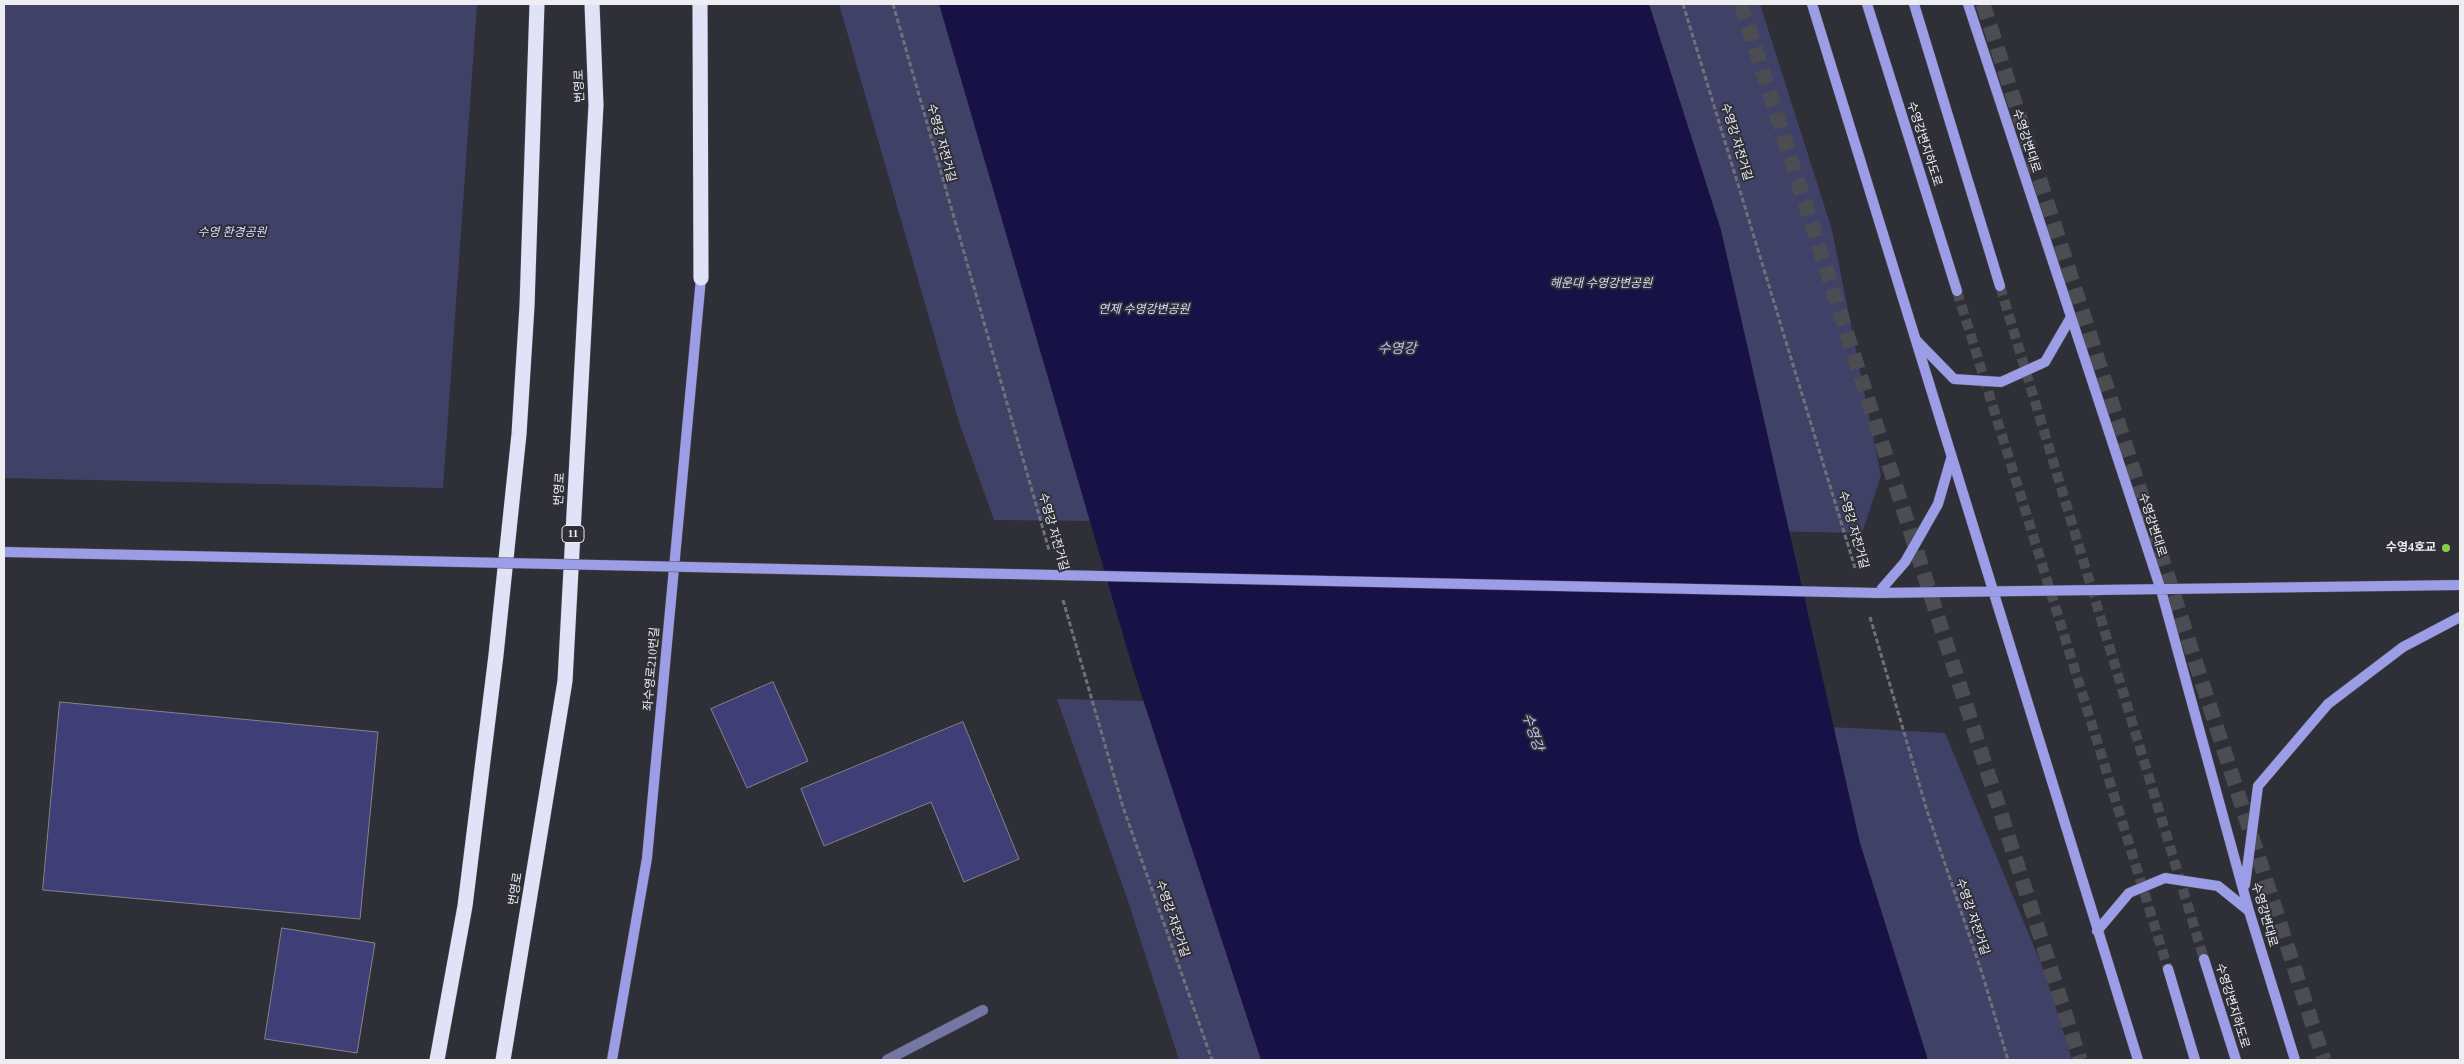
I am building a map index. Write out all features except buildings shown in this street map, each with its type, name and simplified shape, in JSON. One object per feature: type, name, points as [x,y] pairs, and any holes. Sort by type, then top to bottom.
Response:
[{"type":"highway","points":[[437,1060],[464,906],[496,655],[519,434],[527,306],[537,4]]},
{"type":"highway","name":"번영로","points":[[503,1060],[565,681],[596,106],[592,4]]},
{"type":"highway","points":[[700,4],[701,278]]},
{"type":"main road","points":[[1812,4],[1951,460],[2138,1060]]},
{"type":"main road","name":"수영강변지하도로","points":[[1867,4],[1958,291]]},
{"type":"main road","points":[[1914,4],[2000,286]]},
{"type":"main road","name":"수영강변대로","points":[[1968,4],[2161,590],[2249,911],[2295,1060]]},
{"type":"main road","name":"좌수영로210번길","points":[[612,1060],[647,858],[701,278]]},
{"type":"main road","points":[[1914,338],[1954,379],[2001,382],[2044,362],[2071,317]]},
{"type":"main road","points":[[1878,593],[1905,562],[1938,504],[1951,460]]},
{"type":"main road","points":[[4,552],[1878,593],[2460,585]]},
{"type":"main road","points":[[2244,891],[2258,786],[2328,704],[2403,647],[2460,617]]},
{"type":"main road","points":[[2097,931],[2128,893],[2165,878],[2218,886],[2249,911]]},
{"type":"main road","name":"수영강변지하도로","points":[[2204,959],[2236,1060]]},
{"type":"main road","points":[[2168,970],[2195,1060]]},
{"type":"street","points":[[887,1060],[983,1010]]},
{"type":"path","name":"수영강 자전거길","points":[[894,4],[1051,558]]},
{"type":"path","name":"수영강 자전거길","points":[[1683,4],[1856,569]]},
{"type":"path","name":"수영강 자전거길","points":[[1062,596],[1123,807],[1212,1060]]},
{"type":"path","name":"수영강 자전거길","points":[[1870,616],[1928,814],[1982,973],[2008,1060]]},
{"type":"green space","name":"수영 환경공원","points":[[4,4],[477,4],[443,488],[4,478]]},
{"type":"green space","points":[[839,4],[1760,4],[1832,230],[1881,476],[1862,533],[1425,524],[994,520],[959,422]]},
{"type":"green space","points":[[1057,699],[1466,708],[1945,733],[2045,973],[2072,1060],[1179,1060],[1129,904]]},
{"type":"water","name":"수영강","points":[[939,4],[1649,4],[1721,230],[1860,843],[1928,1060],[1261,1060],[1133,669]]},
{"type":"tunnel","points":[[1741,4],[2080,1060]]},
{"type":"tunnel","points":[[1983,4],[2324,1060]]},
{"type":"tunnel","points":[[2000,286],[2204,959]]},
{"type":"tunnel","points":[[1957,291],[2168,969]]},
{"type":"place","name":"수영4호교","points":[[2446,548]]},
{"type":"park label","name":"해운대 수영강변공원","points":[[1601,284]]},
{"type":"park label","name":"연제 수영강변공원","points":[[1144,310]]}]
